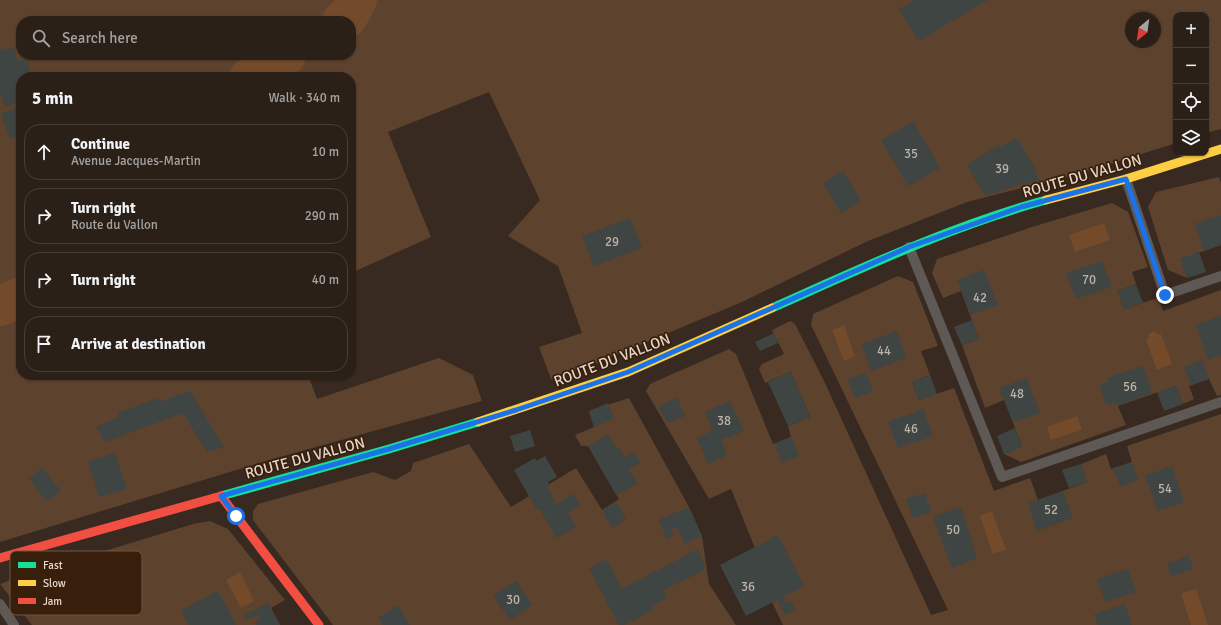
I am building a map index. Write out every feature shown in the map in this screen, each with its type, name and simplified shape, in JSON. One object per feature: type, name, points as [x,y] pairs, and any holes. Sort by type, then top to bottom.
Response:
[{"type":"main road","name":"ROUTE DU VALLON","points":[[25,551],[389,449],[516,410],[628,372],[909,247],[1021,207],[1126,179],[1221,149]]},
{"type":"main road","points":[[221,496],[319,625]]},
{"type":"main road","name":"ROUTE DU VALLON","points":[[0,558],[10,555]]},
{"type":"lane","points":[[1126,179],[1165,295],[1221,276]]},
{"type":"lane","points":[[909,247],[1002,477],[1221,402]]},
{"type":"lane","points":[[0,604],[14,625]]},
{"type":"shaded area","points":[[0,0],[1221,0],[1221,129],[1209,132],[1209,12],[1173,12],[1173,144],[1085,172],[967,202],[868,241],[742,302],[604,360],[551,379],[539,347],[582,333],[558,266],[508,236],[540,200],[489,92],[388,132],[431,237],[356,271],[356,72],[16,72],[16,380],[310,380],[317,399],[439,358],[473,375],[482,401],[269,460],[0,542]]},
{"type":"shaded area","points":[[1219,177],[1221,183],[1221,245],[1181,259],[1187,278],[1168,270],[1148,207],[1156,192]]},
{"type":"shaded area","points":[[1112,203],[1128,212],[1148,267],[1132,272],[1136,284],[1118,291],[1124,309],[1158,298],[1163,311],[1221,290],[1221,395],[1217,396],[1209,379],[1189,386],[1194,399],[1183,404],[1176,386],[1118,406],[1126,425],[1021,462],[1004,454],[1022,446],[1004,400],[985,408],[962,345],[979,339],[961,291],[943,298],[932,273],[937,259],[1032,227]]},
{"type":"shaded area","points":[[1104,223],[1110,240],[1075,252],[1069,235]]},
{"type":"shaded area","points":[[898,276],[913,282],[938,346],[921,351],[930,375],[912,382],[919,400],[954,388],[994,491],[1030,478],[1038,500],[1087,482],[1081,464],[1106,454],[1111,469],[1132,462],[1127,446],[1221,414],[1221,625],[783,625],[772,602],[778,535],[755,548],[731,489],[709,499],[646,391],[650,384],[729,349],[736,354],[773,444],[791,437],[788,426],[810,417],[791,372],[765,383],[759,369],[762,364],[784,354],[772,330],[790,321],[795,324],[825,383],[931,615],[948,610],[811,325],[813,314]]},
{"type":"shaded area","points":[[844,325],[855,356],[844,361],[832,330]]},
{"type":"shaded area","points":[[1154,331],[1159,335],[1161,334],[1172,364],[1157,370],[1146,340],[1148,339],[1149,334]]},
{"type":"shaded area","points":[[629,398],[689,507],[702,536],[709,584],[736,625],[333,625],[253,520],[253,511],[258,504],[373,472],[395,480],[411,471],[413,463],[469,444],[511,507],[576,468],[602,510],[619,499],[588,446],[581,446],[575,435],[594,427],[589,411]]},
{"type":"shaded area","points":[[1077,416],[1082,430],[1051,440],[1047,427]]},
{"type":"shaded area","points":[[992,511],[1006,550],[993,554],[980,516]]},
{"type":"shaded area","points":[[210,521],[228,529],[285,600],[271,608],[280,625],[32,625],[24,615],[142,615],[142,551],[105,551],[193,524]]},
{"type":"shaded area","points":[[240,572],[254,601],[241,608],[226,580]]},
{"type":"shaded area","points":[[10,580],[10,597],[0,584]]},
{"type":"shaded area","points":[[1196,589],[1208,625],[1191,625],[1181,594]]},
{"type":"building","points":[[915,0],[988,0],[918,41],[899,9]]},
{"type":"building","points":[[13,47],[16,60],[26,60],[30,72],[16,72],[16,104],[5,107],[0,93],[0,51]]},
{"type":"building","points":[[16,108],[16,137],[10,139],[1,114]]},
{"type":"building","points":[[913,121],[940,168],[908,186],[881,140]]},
{"type":"building","points":[[1017,138],[1037,172],[1035,173],[1040,181],[1022,184],[985,196],[967,165],[999,145],[1001,147]]},
{"type":"building","points":[[843,171],[861,201],[841,213],[823,183]]},
{"type":"building","points":[[1221,215],[1221,245],[1204,251],[1195,224]]},
{"type":"building","points":[[630,218],[642,248],[594,266],[582,236]]},
{"type":"building","points":[[1199,252],[1206,272],[1187,278],[1180,259]]},
{"type":"building","points":[[1102,261],[1112,287],[1076,299],[1066,273]]},
{"type":"building","points":[[984,270],[998,305],[971,315],[957,280]]},
{"type":"building","points":[[1136,284],[1143,303],[1124,309],[1118,291]]},
{"type":"building","points":[[1221,316],[1221,355],[1208,360],[1196,325]]},
{"type":"building","points":[[972,320],[979,339],[962,345],[954,327]]},
{"type":"building","points":[[897,331],[906,358],[871,371],[862,344]]},
{"type":"building","points":[[774,333],[778,343],[760,351],[755,342]]},
{"type":"building","points":[[1202,360],[1209,379],[1191,385],[1184,367]]},
{"type":"building","points":[[1143,366],[1152,393],[1117,406],[1116,403],[1109,405],[1105,403],[1100,387],[1102,383],[1108,382],[1107,378]]},
{"type":"building","points":[[791,372],[810,417],[788,426],[768,382]]},
{"type":"building","points":[[866,373],[873,391],[855,398],[848,379]]},
{"type":"building","points":[[930,375],[937,394],[919,400],[912,382]]},
{"type":"building","points":[[1027,378],[1040,413],[1013,422],[999,388]]},
{"type":"building","points":[[1176,386],[1183,404],[1164,411],[1157,392]]},
{"type":"building","points":[[190,391],[224,447],[207,452],[183,413],[105,442],[96,427],[119,417],[118,413],[159,398],[160,402]]},
{"type":"building","points":[[677,398],[685,416],[668,423],[658,406]]},
{"type":"building","points":[[730,401],[744,431],[721,440],[727,455],[708,464],[697,438],[713,430],[705,412]]},
{"type":"building","points":[[608,403],[614,419],[594,427],[589,411]]},
{"type":"building","points":[[923,409],[933,436],[898,448],[888,422]]},
{"type":"building","points":[[1015,428],[1022,447],[1004,454],[997,436]]},
{"type":"building","points":[[530,430],[535,446],[515,452],[510,436]]},
{"type":"building","points":[[608,434],[616,448],[619,447],[625,457],[634,452],[640,463],[629,469],[637,484],[616,495],[588,446]]},
{"type":"building","points":[[791,437],[799,456],[782,463],[775,444]]},
{"type":"building","points":[[115,453],[127,489],[99,497],[88,461]]},
{"type":"building","points":[[545,456],[557,477],[548,482],[550,485],[547,486],[556,504],[574,494],[580,505],[568,512],[576,527],[556,538],[540,509],[537,510],[514,470],[535,458],[536,461]]},
{"type":"building","points":[[1132,462],[1138,480],[1120,487],[1113,468]]},
{"type":"building","points":[[1081,464],[1087,482],[1069,488],[1062,470]]},
{"type":"building","points":[[1172,466],[1184,502],[1158,511],[1145,476]]},
{"type":"building","points":[[42,468],[61,491],[47,501],[29,479]]},
{"type":"building","points":[[1063,491],[1073,518],[1037,531],[1028,503]]},
{"type":"building","points":[[925,493],[931,512],[913,518],[906,499]]},
{"type":"building","points":[[616,502],[626,519],[612,528],[602,510]]},
{"type":"building","points":[[689,507],[702,536],[685,544],[677,527],[671,530],[674,536],[667,539],[659,520]]},
{"type":"building","points":[[961,507],[977,558],[952,568],[933,517]]},
{"type":"building","points":[[778,535],[804,586],[783,597],[786,601],[791,601],[795,610],[785,615],[777,600],[746,616],[720,565]]},
{"type":"building","points":[[698,549],[705,566],[703,571],[663,590],[667,598],[652,606],[653,610],[624,625],[619,625],[589,568],[607,559],[622,589]]},
{"type":"building","points":[[1189,556],[1193,569],[1171,576],[1167,564]]},
{"type":"building","points":[[1128,569],[1136,592],[1105,602],[1097,579]]},
{"type":"building","points":[[516,581],[532,605],[510,620],[493,596]]},
{"type":"building","points":[[218,591],[236,625],[189,625],[181,610]]},
{"type":"building","points":[[268,603],[279,625],[256,625],[255,622],[261,619],[258,614],[246,620],[244,615]]},
{"type":"building","points":[[1125,604],[1132,625],[1098,625],[1094,614]]},
{"type":"building","points":[[398,605],[410,625],[383,625],[378,618]]},
{"type":"waterway","points":[[348,16],[357,0]]},
{"type":"waterway","points":[[258,72],[278,60]]},
{"type":"waterway","points":[[0,306],[16,299]]},
{"type":"traffic: fast","points":[[772,308],[873,263],[941,235],[1011,210],[1046,200]]},
{"type":"traffic: fast","points":[[221,496],[389,449],[478,422]]},
{"type":"traffic: slow","points":[[1046,200],[1126,179],[1221,149]]},
{"type":"traffic: slow","points":[[478,422],[628,372],[772,308]]},
{"type":"traffic: jam","points":[[221,496],[319,625]]},
{"type":"traffic: jam","points":[[25,551],[221,496]]},
{"type":"traffic: jam","points":[[0,558],[10,555]]},
{"type":"route","points":[[236,516],[221,496],[389,449],[516,410],[628,372],[909,247],[1021,207],[1126,179],[1165,295]]}]
